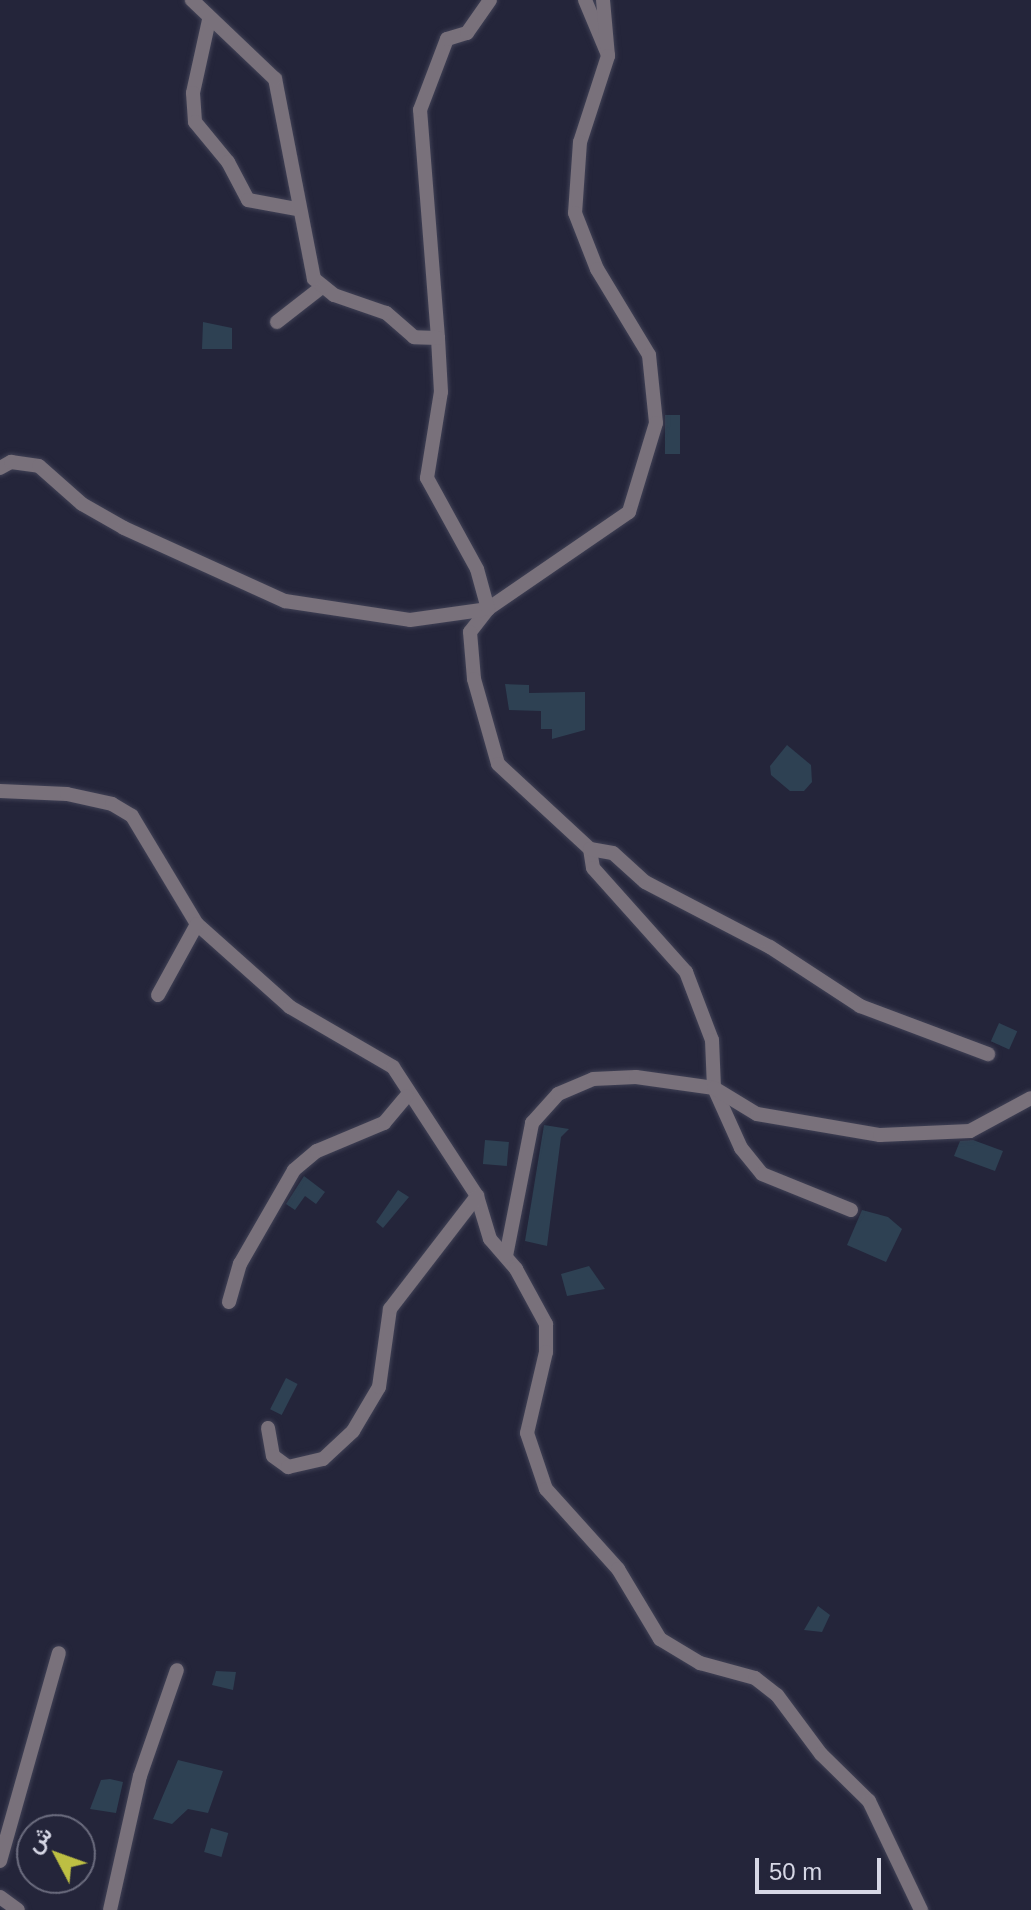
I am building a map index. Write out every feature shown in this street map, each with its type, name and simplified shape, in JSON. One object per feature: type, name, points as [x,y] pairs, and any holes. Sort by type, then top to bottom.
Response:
[{"type":"street","points":[[192,0],[209,20],[275,79],[309,269],[323,286],[386,313],[414,337],[438,338]]},
{"type":"street","points":[[488,609],[477,569],[427,478],[441,392],[420,110],[447,39],[467,33],[490,0]]},
{"type":"street","points":[[585,0],[608,56]]},
{"type":"street","points":[[603,0],[608,56],[580,142],[575,213],[597,269],[649,355],[656,423],[647,463],[629,512],[488,609],[470,632],[468,651],[489,747],[508,774],[590,849],[613,853],[645,882],[770,947],[860,1006],[988,1054]]},
{"type":"street","points":[[209,20],[193,93],[195,122],[228,162],[248,200],[297,209]]},
{"type":"street","points":[[277,322],[323,286]]},
{"type":"street","points":[[0,468],[11,462],[39,466],[82,504],[124,528],[285,601],[410,620],[488,609]]},
{"type":"street","points":[[0,791],[67,794],[112,804],[132,816],[186,896],[197,924],[290,1007],[393,1067],[407,1096],[477,1196],[490,1239],[506,1256],[546,1324],[546,1352],[527,1433],[546,1489],[618,1569],[660,1639],[700,1663],[755,1678],[777,1695],[821,1754],[869,1801],[921,1910]]},
{"type":"street","points":[[590,849],[593,868],[686,972],[712,1040],[714,1088],[741,1148],[762,1174],[851,1210]]},
{"type":"street","points":[[158,995],[197,924]]},
{"type":"street","points":[[506,1256],[532,1123],[558,1094],[610,1077],[714,1088],[757,1114],[880,1135],[970,1131],[1031,1098]]},
{"type":"street","points":[[229,1302],[240,1264],[294,1170],[317,1151],[384,1123],[407,1096]]},
{"type":"street","points":[[268,1428],[273,1456],[288,1467],[335,1451],[379,1387],[390,1309],[477,1196]]},
{"type":"street","points":[[0,1861],[59,1653]]},
{"type":"street","points":[[110,1910],[140,1776],[177,1670]]},
{"type":"street","points":[[0,1897],[18,1910]]},
{"type":"building","points":[[203,322],[232,328],[232,349],[202,349]]},
{"type":"building","points":[[665,415],[680,415],[680,454],[665,454]]},
{"type":"building","points":[[505,684],[529,685],[529,693],[585,692],[585,730],[552,739],[552,729],[541,729],[541,711],[509,710]]},
{"type":"building","points":[[787,745],[811,765],[812,782],[804,791],[790,791],[771,775],[770,766]]},
{"type":"building","points":[[999,1023],[1017,1031],[1009,1049],[991,1041]]},
{"type":"building","points":[[544,1125],[569,1129],[561,1137],[547,1246],[525,1241]]},
{"type":"building","points":[[485,1140],[509,1142],[507,1166],[483,1164]]},
{"type":"building","points":[[973,1140],[1003,1151],[995,1171],[954,1156],[960,1141]]},
{"type":"building","points":[[304,1176],[325,1192],[316,1204],[305,1196],[295,1210],[286,1204]]},
{"type":"building","points":[[398,1190],[409,1197],[383,1228],[376,1222]]},
{"type":"building","points":[[862,1210],[888,1217],[902,1229],[886,1262],[847,1245]]},
{"type":"building","points":[[589,1266],[605,1289],[567,1296],[561,1274]]},
{"type":"building","points":[[286,1378],[298,1384],[282,1415],[270,1409]]},
{"type":"building","points":[[818,1606],[830,1615],[822,1632],[804,1630]]},
{"type":"building","points":[[216,1671],[236,1672],[233,1690],[212,1685]]},
{"type":"building","points":[[178,1760],[223,1771],[208,1813],[188,1809],[172,1824],[153,1819]]},
{"type":"building","points":[[101,1780],[123,1782],[116,1813],[90,1809]]},
{"type":"building","points":[[211,1828],[228,1833],[221,1857],[204,1852]]}]
